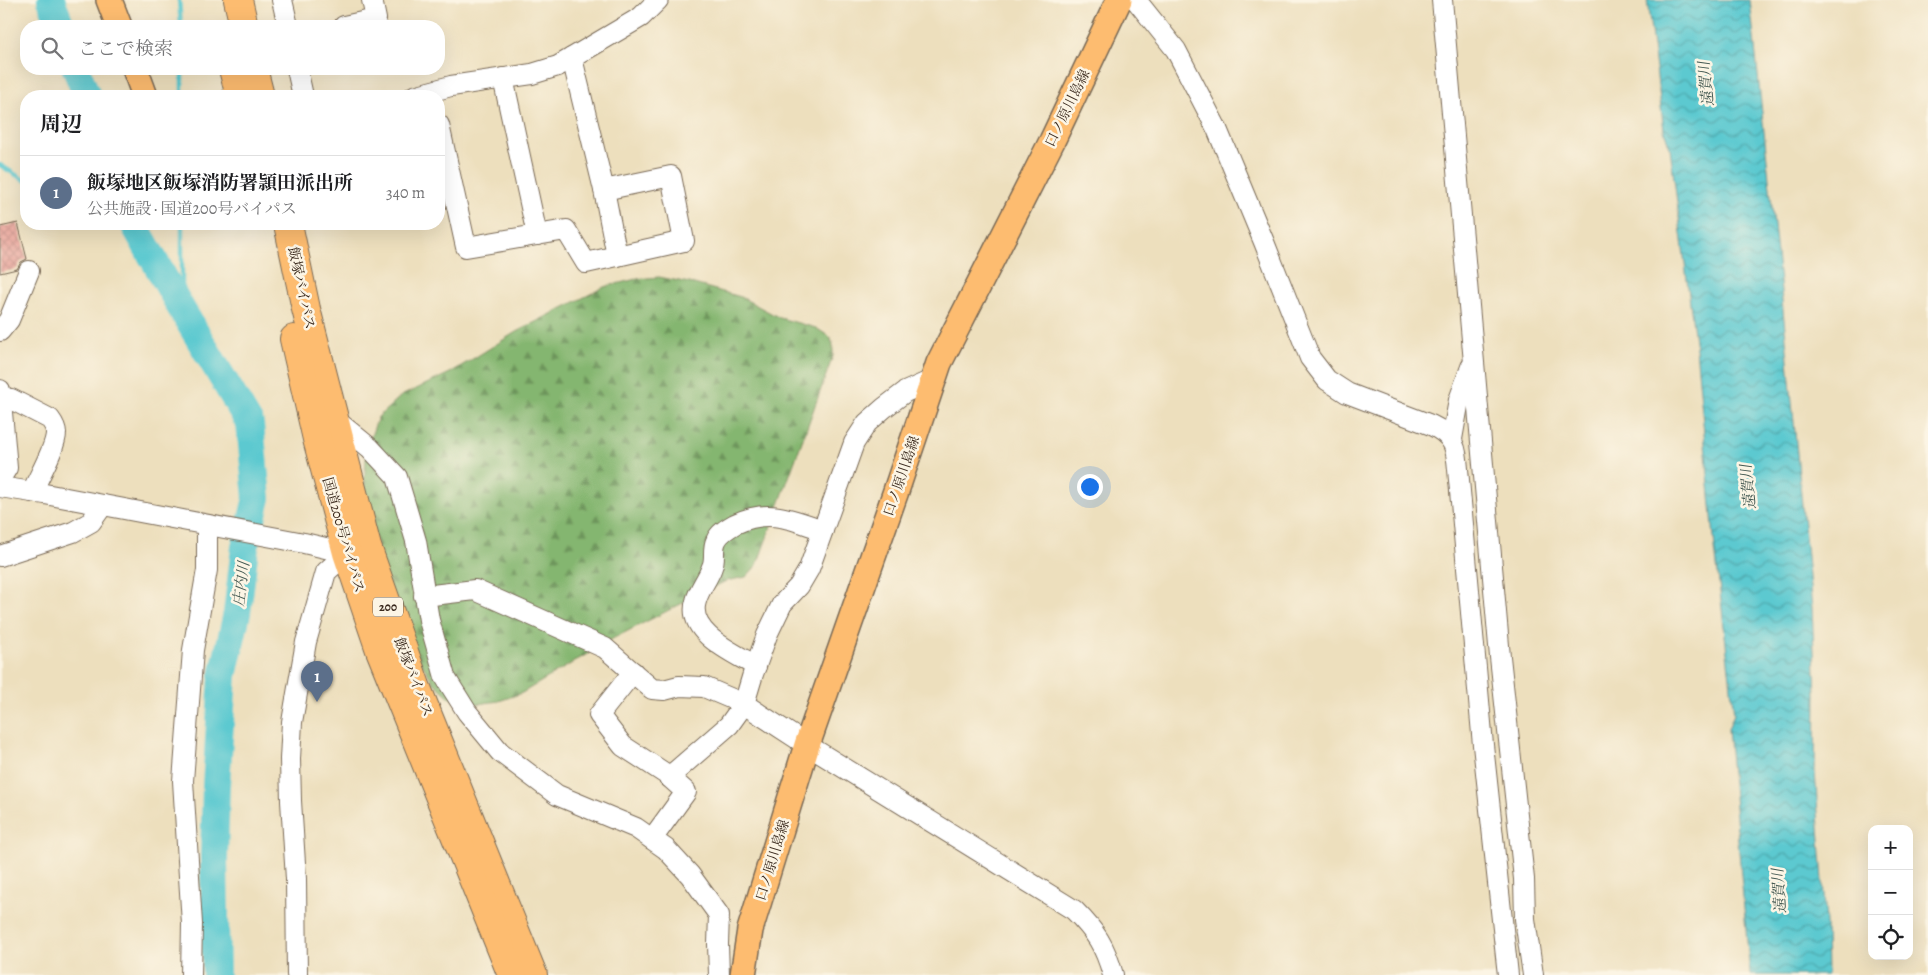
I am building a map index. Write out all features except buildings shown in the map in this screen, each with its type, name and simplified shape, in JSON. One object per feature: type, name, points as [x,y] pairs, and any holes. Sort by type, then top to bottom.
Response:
[{"type":"highway","points":[[218,0],[223,20]]},
{"type":"highway","points":[[238,0],[243,20]]},
{"type":"highway","points":[[235,75],[238,90]]},
{"type":"highway","points":[[255,75],[258,90]]},
{"type":"highway","name":"国道200号バイパス","points":[[269,230],[316,439],[357,550],[380,650],[512,975]]},
{"type":"highway","name":"飯塚バイパス","points":[[289,230],[332,417],[357,550],[416,686],[533,975]]},
{"type":"main road","points":[[109,0],[117,20]]},
{"type":"main road","name":"口ノ原川島線","points":[[743,975],[750,930],[807,745],[939,363],[1052,141],[1119,0]]},
{"type":"main road","points":[[137,75],[143,90]]},
{"type":"street","points":[[282,0],[287,20]]},
{"type":"street","points":[[371,20],[376,19],[372,0]]},
{"type":"street","points":[[440,90],[451,86],[532,74],[558,66],[641,17],[658,0]]},
{"type":"street","points":[[1136,0],[1176,50],[1217,129],[1310,358],[1327,380],[1347,393],[1431,425],[1444,431],[1452,439]]},
{"type":"street","points":[[1442,0],[1500,657],[1524,879],[1525,919],[1533,975]]},
{"type":"street","points":[[572,58],[604,190],[617,256]]},
{"type":"street","points":[[298,75],[302,90]]},
{"type":"street","points":[[503,78],[537,235]]},
{"type":"street","points":[[445,152],[466,247],[566,230],[586,263],[684,241],[672,176],[604,190]]},
{"type":"street","points":[[0,331],[9,320],[29,271]]},
{"type":"street","points":[[1474,360],[1458,400],[1452,439],[1458,464],[1483,745],[1508,975]]},
{"type":"street","points":[[669,777],[729,725],[744,704],[767,635],[782,604],[799,586],[809,569],[854,443],[867,423],[905,392],[934,378]]},
{"type":"street","points":[[0,479],[7,468],[0,394],[50,419],[54,425],[56,433],[53,445],[32,492]]},
{"type":"street","points":[[332,417],[370,448],[397,477],[416,540],[429,620],[446,677],[467,712],[500,752],[557,795],[636,828],[666,849],[719,914],[718,975]]},
{"type":"street","points":[[0,487],[304,543],[357,550]]},
{"type":"street","points":[[0,556],[74,532],[91,522],[103,505]]},
{"type":"street","points":[[756,666],[709,637],[700,627],[695,617],[697,597],[715,561],[715,541],[726,529],[741,521],[769,515],[783,516],[823,530]]},
{"type":"street","points":[[191,975],[192,924],[183,781],[193,650],[207,570],[210,525]]},
{"type":"street","points":[[297,975],[296,879],[291,792],[292,722],[306,642],[326,572],[357,550]]},
{"type":"street","points":[[424,596],[475,590],[605,648],[652,690],[664,690],[678,686],[704,687],[744,704],[1074,910],[1093,929],[1107,955],[1113,975]]},
{"type":"street","points":[[633,672],[599,715],[623,746],[669,777],[686,792],[652,839]]},
{"type":"green space","points":[[659,277],[741,297],[780,318],[816,328],[830,337],[833,345],[833,356],[757,565],[746,577],[726,581],[614,638],[522,693],[499,701],[477,704],[452,699],[434,683],[411,647],[382,573],[364,484],[367,447],[378,417],[401,396],[450,373],[516,332],[604,287],[636,279]]},
{"type":"water","name":"遠賀川","points":[[1647,0],[1750,0],[1812,608],[1816,694],[1815,772],[1826,922],[1827,975],[1750,975],[1728,729],[1734,714],[1715,548],[1696,349],[1670,148],[1664,130]]},
{"type":"waterway","name":"庄内川","points":[[51,0],[59,20]]},
{"type":"waterway","points":[[179,0],[181,20]]},
{"type":"waterway","name":"庄内川","points":[[78,75],[85,90]]},
{"type":"waterway","points":[[182,75],[182,90]]},
{"type":"waterway","points":[[0,165],[20,177]]},
{"type":"waterway","name":"庄内川","points":[[137,230],[182,310],[250,424],[257,498],[245,547],[237,613],[223,676],[216,786],[214,858],[216,975]]},
{"type":"waterway","points":[[182,230],[182,310]]},
{"type":"place","name":"飯塚地区飯塚消防署頴田派出所","points":[[317,702]]}]
